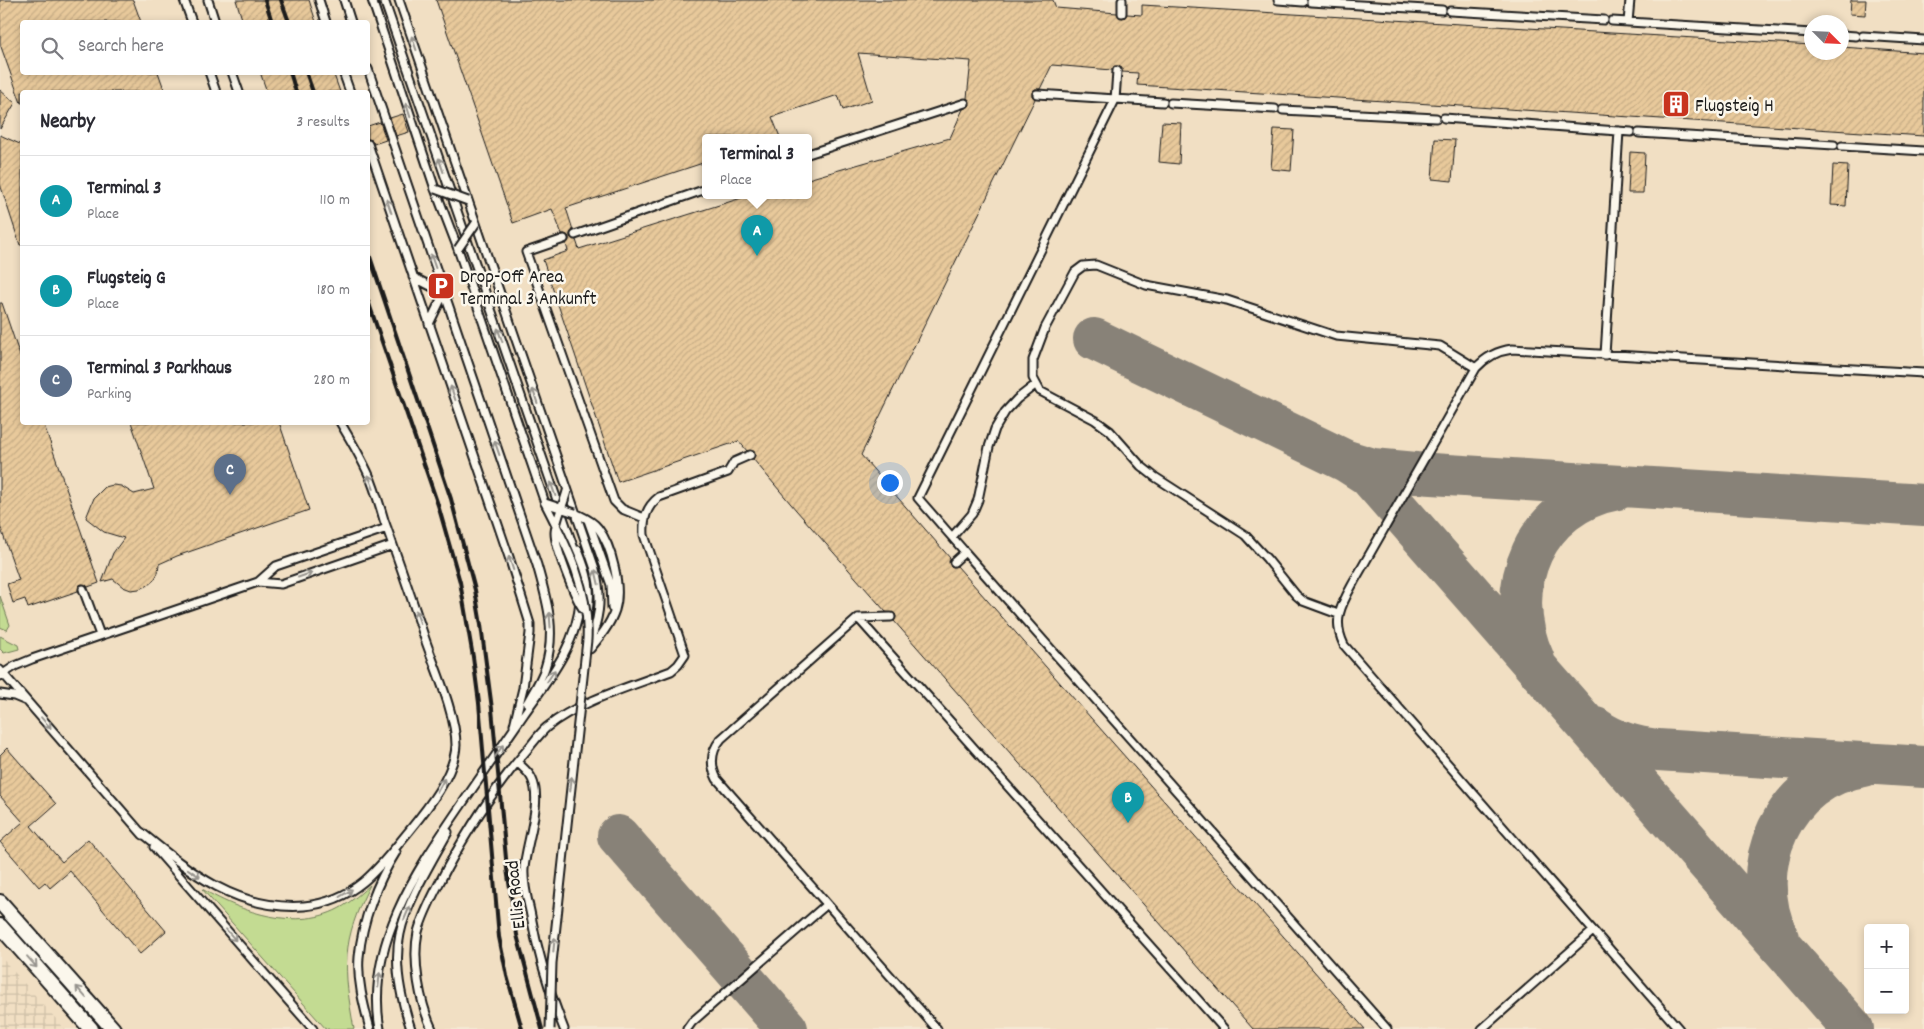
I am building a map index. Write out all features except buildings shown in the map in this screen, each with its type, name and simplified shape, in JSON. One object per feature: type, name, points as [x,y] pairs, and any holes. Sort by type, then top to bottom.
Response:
[{"type":"street","points":[[0,902],[113,1029]]},
{"type":"street","points":[[0,926],[91,1029]]},
{"type":"lane","points":[[184,0],[191,20]]},
{"type":"lane","points":[[208,0],[214,20]]},
{"type":"lane","points":[[318,0],[325,20]]},
{"type":"lane","points":[[344,0],[351,20]]},
{"type":"lane","points":[[372,0],[435,189],[458,249],[544,503],[556,526]]},
{"type":"lane","points":[[380,1029],[378,998],[381,959],[392,924],[429,852],[557,666],[575,628],[579,607],[580,579],[575,552],[384,0]]},
{"type":"lane","points":[[399,0],[598,581],[600,600],[598,620],[584,658]]},
{"type":"lane","points":[[1122,0],[1122,13]]},
{"type":"lane","points":[[1278,0],[1804,33]]},
{"type":"lane","points":[[1628,22],[1630,0]]},
{"type":"lane","points":[[1849,35],[1924,40]]},
{"type":"lane","points":[[1117,71],[1114,100],[918,498],[1386,1029]]},
{"type":"lane","points":[[210,75],[215,90]]},
{"type":"lane","points":[[233,75],[238,90]]},
{"type":"lane","points":[[344,75],[349,90]]},
{"type":"lane","points":[[370,75],[537,565],[549,606],[551,633],[545,669],[513,730]]},
{"type":"lane","points":[[1037,94],[1440,118],[1834,145]]},
{"type":"lane","points":[[812,153],[965,103]]},
{"type":"lane","points":[[1605,355],[1619,131]]},
{"type":"lane","points":[[1842,146],[1924,151]]},
{"type":"lane","points":[[370,150],[509,557],[530,624],[528,660],[513,730]]},
{"type":"lane","points":[[435,189],[468,201]]},
{"type":"lane","points":[[575,235],[702,190]]},
{"type":"lane","points":[[458,249],[476,223]]},
{"type":"lane","points":[[564,239],[526,252],[614,501],[622,510],[644,518]]},
{"type":"lane","points":[[1338,614],[1303,601],[1245,535],[1155,477],[1142,466],[1110,431],[1095,420],[1045,394],[1035,385],[1033,360],[1045,328],[1075,272],[1082,266],[1090,264],[1105,267],[1152,287],[1227,300],[1336,336],[1440,346],[1476,368]]},
{"type":"lane","points":[[413,277],[444,294]]},
{"type":"lane","points":[[429,324],[444,294]]},
{"type":"lane","points":[[1679,1029],[1344,645],[1339,635],[1338,614],[1356,578],[1476,368],[1490,355],[1499,351],[1512,349],[1924,373]]},
{"type":"lane","points":[[952,537],[972,514],[978,500],[989,447],[995,429],[1005,412],[1017,399],[1035,385]]},
{"type":"lane","points":[[342,425],[371,479],[434,663],[455,734],[456,748],[453,764],[437,793],[393,857],[378,888],[362,936],[359,958],[362,998],[370,1029]]},
{"type":"lane","points":[[432,1029],[421,997],[416,964],[418,934],[427,906],[470,827],[516,762],[546,728],[598,699],[671,671],[678,666],[685,655],[644,535],[644,518],[652,502],[659,497],[728,472],[734,462],[750,455]]},
{"type":"lane","points":[[567,491],[556,526],[556,539],[572,588],[578,602],[587,615]]},
{"type":"lane","points":[[544,503],[588,519],[597,528],[604,540],[618,585],[615,610],[604,632],[584,658]]},
{"type":"lane","points":[[562,509],[590,581],[598,620]]},
{"type":"lane","points":[[313,1029],[1,673],[32,658],[258,582],[276,566],[387,528]]},
{"type":"lane","points":[[258,582],[281,584],[393,545]]},
{"type":"lane","points":[[954,562],[965,552]]},
{"type":"lane","points":[[550,1029],[552,964],[587,615],[591,595],[590,581]]},
{"type":"lane","points":[[83,589],[100,635]]},
{"type":"lane","points":[[891,617],[858,618],[726,734],[717,744],[712,757],[713,769],[717,779],[937,1029]]},
{"type":"lane","points":[[858,618],[1224,1029]]},
{"type":"lane","points":[[0,694],[14,696],[29,703]]},
{"type":"lane","name":"Ellis Road","points":[[516,762],[531,776],[535,786],[536,799],[532,828],[526,850],[524,872],[527,898],[540,957],[564,1029]]},
{"type":"lane","points":[[411,1029],[404,1008],[399,981],[397,958],[400,934],[405,916],[464,801]]},
{"type":"lane","points":[[141,832],[178,862],[230,894],[267,905],[288,907],[317,905],[341,896],[362,883],[384,862],[414,825]]},
{"type":"lane","points":[[686,1029],[827,904]]},
{"type":"lane","points":[[1482,1029],[1593,931]]},
{"type":"shaded area","points":[[0,0],[1924,0],[1924,1029],[0,1029]]},
{"type":"shaded area","points":[[0,956],[65,1029],[0,1029]]},
{"type":"green space","points":[[0,596],[10,625],[7,630],[0,627]]},
{"type":"green space","points":[[0,636],[18,645],[19,649],[4,653],[0,649]]},
{"type":"green space","points":[[370,885],[354,923],[347,955],[348,989],[354,1029],[326,1029],[202,889],[238,907],[257,913],[297,919],[316,917],[335,911]]},
{"type":"taxiway","points":[[1094,339],[1346,461],[1368,475],[1853,1029]]},
{"type":"taxiway","points":[[1347,461],[1373,469],[1416,473],[1924,505]]},
{"type":"taxiway","points":[[1534,660],[1524,632],[1521,605],[1524,578],[1532,553],[1546,530],[1565,512],[1588,498],[1617,489]]},
{"type":"taxiway","points":[[1595,728],[1625,743],[1658,750],[1924,767]]},
{"type":"taxiway","points":[[1778,938],[1769,911],[1766,883],[1769,856],[1778,830],[1792,807],[1812,788],[1836,774],[1864,766]]},
{"type":"taxiway","points":[[618,836],[787,1029]]},
{"type":"railway","points":[[265,0],[271,20]]},
{"type":"railway","points":[[281,0],[288,20]]},
{"type":"railway","points":[[291,75],[295,90]]},
{"type":"railway","points":[[307,75],[312,90]]},
{"type":"railway","points":[[370,257],[451,499],[475,590],[492,709],[507,869],[517,935],[542,1029]]},
{"type":"railway","points":[[370,307],[438,505],[460,582],[479,703],[499,937],[507,976],[522,1029]]},
{"type":"place","name":"Flugsteig H","points":[[1676,104]]},
{"type":"place","name":"Terminal 3","points":[[757,256]]},
{"type":"place","name":"Drop-Off Area Terminal 3 Ankunft","points":[[441,286]]},
{"type":"place","name":"Terminal 3 Parkhaus","points":[[230,495]]},
{"type":"place","name":"Flugsteig G","points":[[1128,823]]}]
